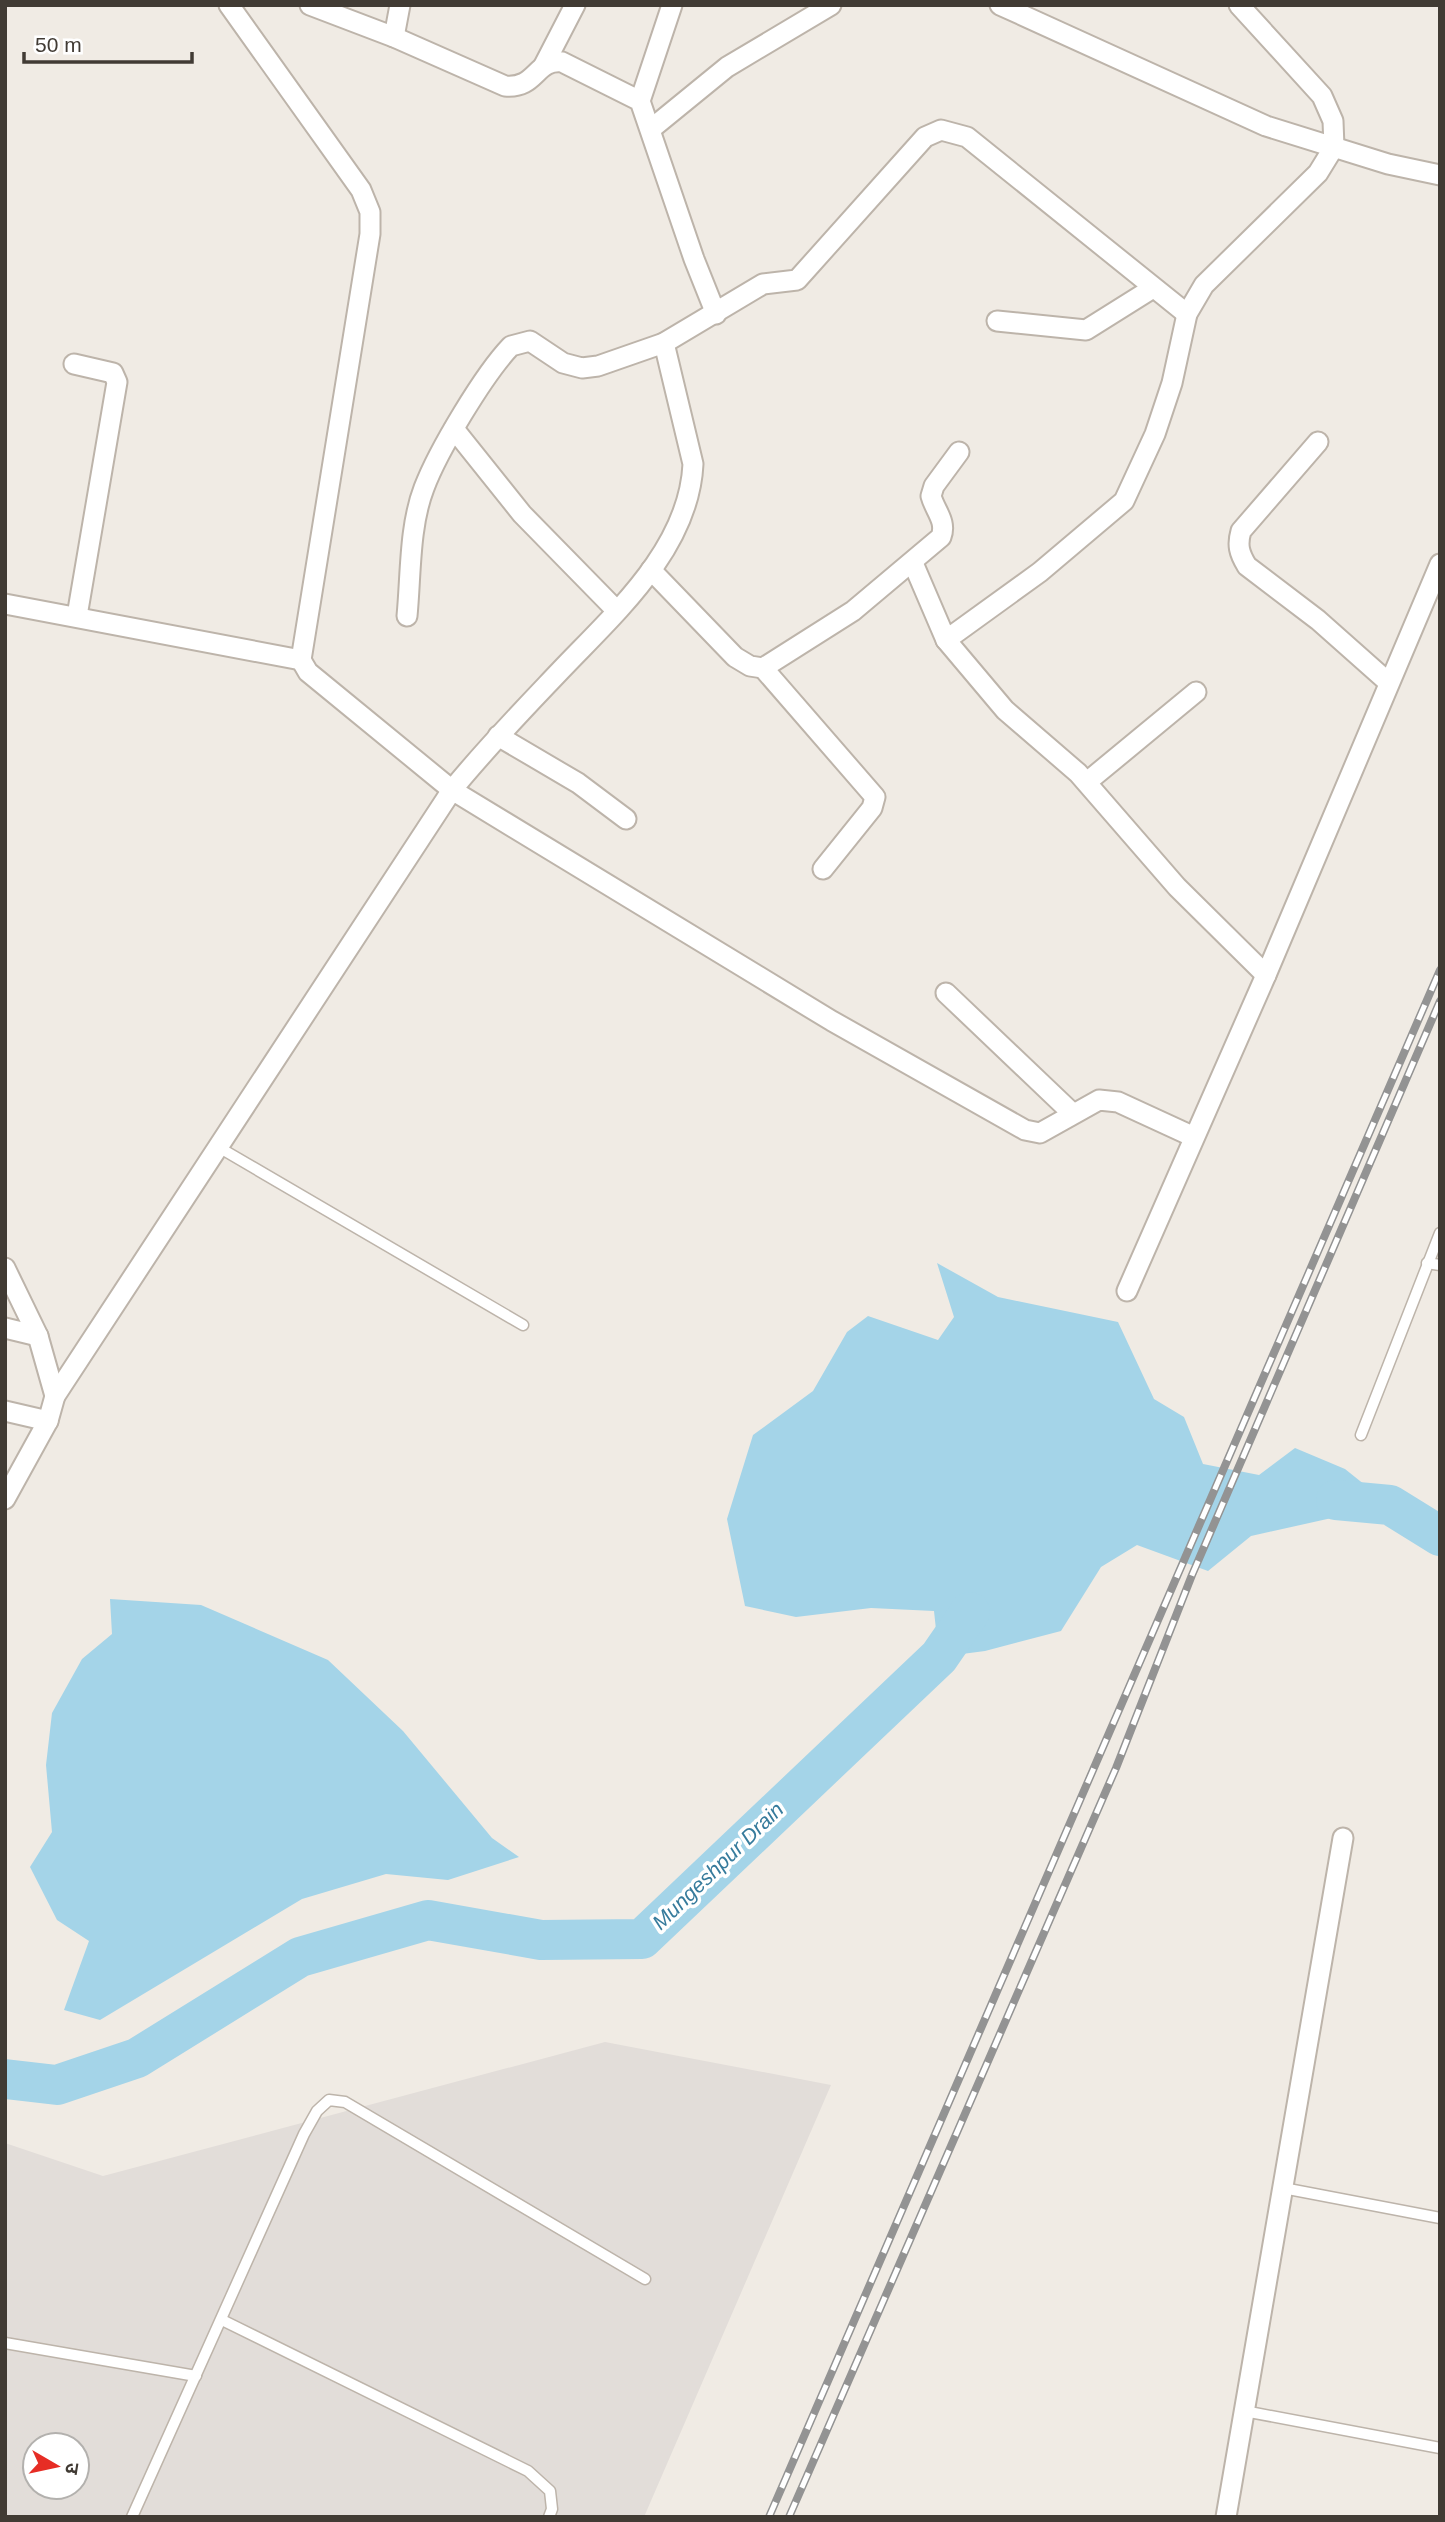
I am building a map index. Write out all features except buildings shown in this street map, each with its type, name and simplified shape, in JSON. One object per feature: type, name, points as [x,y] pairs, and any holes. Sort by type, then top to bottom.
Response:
[{"type":"street","points":[[229,5],[361,190],[370,212],[370,234],[301,660],[308,672],[452,790],[832,1021],[1026,1130],[1040,1133],[1072,1112],[1099,1100],[1118,1102],[1194,1136]]},
{"type":"street","points":[[310,5],[394,37],[505,86],[519,87],[532,80],[544,65],[575,5]]},
{"type":"street","points":[[394,37],[400,5]]},
{"type":"street","points":[[672,5],[640,101],[694,259],[716,314]]},
{"type":"street","points":[[651,129],[727,67],[831,5]]},
{"type":"street","points":[[1000,5],[1266,126],[1388,164],[1440,175]]},
{"type":"street","points":[[946,640],[1040,572],[1124,501],[1160,421],[1172,383],[1187,314],[1204,285],[1318,173],[1334,147],[1333,121],[1322,96],[1240,5]]},
{"type":"street","points":[[544,65],[562,62],[640,101]]},
{"type":"street","points":[[407,616],[415,525],[424,489],[454,429],[505,352],[517,342],[530,341],[562,363],[582,368],[598,366],[664,343],[763,284],[797,280],[925,137],[941,130],[967,137],[1187,314]]},
{"type":"street","points":[[996,321],[1086,330],[1153,288]]},
{"type":"street","points":[[5,1499],[48,1420],[55,1396],[220,1148],[452,790],[498,736],[617,611],[651,570],[679,522],[692,484],[693,464],[664,343]]},
{"type":"street","points":[[74,364],[113,373],[117,382],[77,616]]},
{"type":"street","points":[[454,429],[523,514],[617,611]]},
{"type":"street","points":[[1318,442],[1241,531],[1238,543],[1240,556],[1247,566],[1318,620],[1389,683]]},
{"type":"street","points":[[763,668],[853,611],[941,537],[944,529],[942,518],[930,496],[934,486],[959,452]]},
{"type":"street","points":[[913,563],[946,640],[1005,710],[1087,782],[1177,887],[1266,975]]},
{"type":"street","points":[[1127,1291],[1266,975],[1440,564]]},
{"type":"street","points":[[651,570],[735,657],[750,666],[763,668],[875,797],[872,808],[823,869]]},
{"type":"street","points":[[5,604],[77,616],[220,647],[301,660]]},
{"type":"street","points":[[1087,782],[1196,692]]},
{"type":"street","points":[[498,736],[578,783],[626,819]]},
{"type":"street","points":[[946,993],[1072,1112]]},
{"type":"street","points":[[5,1268],[38,1336],[55,1396]]},
{"type":"street","points":[[5,1328],[38,1336]]},
{"type":"street","points":[[5,1411],[48,1420]]},
{"type":"street","points":[[1226,2517],[1343,1838]]},
{"type":"lane","points":[[220,1148],[523,1325]]},
{"type":"lane","points":[[1361,1435],[1440,1233]]},
{"type":"lane","points":[[1427,1263],[1440,1265]]},
{"type":"lane","points":[[132,2517],[304,2134],[317,2110],[329,2100],[345,2102],[645,2280]]},
{"type":"lane","points":[[1283,2188],[1440,2218]]},
{"type":"lane","points":[[222,2320],[528,2471],[550,2491],[552,2508],[549,2517]]},
{"type":"lane","points":[[5,2343],[196,2376]]},
{"type":"lane","points":[[1244,2411],[1440,2448]]},
{"type":"shaded area","points":[[605,2042],[831,2085],[644,2517],[5,2517],[5,2143],[103,2176]]},
{"type":"water","points":[[937,1263],[998,1297],[1118,1322],[1154,1399],[1184,1417],[1203,1464],[1259,1475],[1295,1448],[1345,1469],[1390,1505],[1251,1536],[1208,1571],[1137,1545],[1101,1567],[1061,1631],[985,1651],[939,1657],[934,1611],[871,1608],[796,1617],[745,1606],[727,1519],[753,1435],[813,1391],[847,1332],[868,1316],[938,1340],[954,1317]]},
{"type":"water","points":[[110,1599],[201,1605],[328,1660],[403,1731],[492,1838],[519,1857],[448,1880],[386,1874],[302,1899],[100,2020],[64,2010],[89,1941],[57,1920],[30,1867],[52,1832],[46,1765],[52,1713],[82,1659],[112,1634]]},
{"type":"waterway","name":"Mungeshpur Drain","points":[[1336,1500],[1390,1505],[1440,1536]]},
{"type":"waterway","name":"Mungeshpur Drain","points":[[5,2079],[57,2085],[137,2058],[300,1957],[428,1920],[541,1940],[642,1939],[939,1657],[970,1612]]},
{"type":"railway","points":[[769,2517],[1440,970]]},
{"type":"railway","points":[[789,2517],[1116,1768],[1192,1575],[1440,1001]]}]
